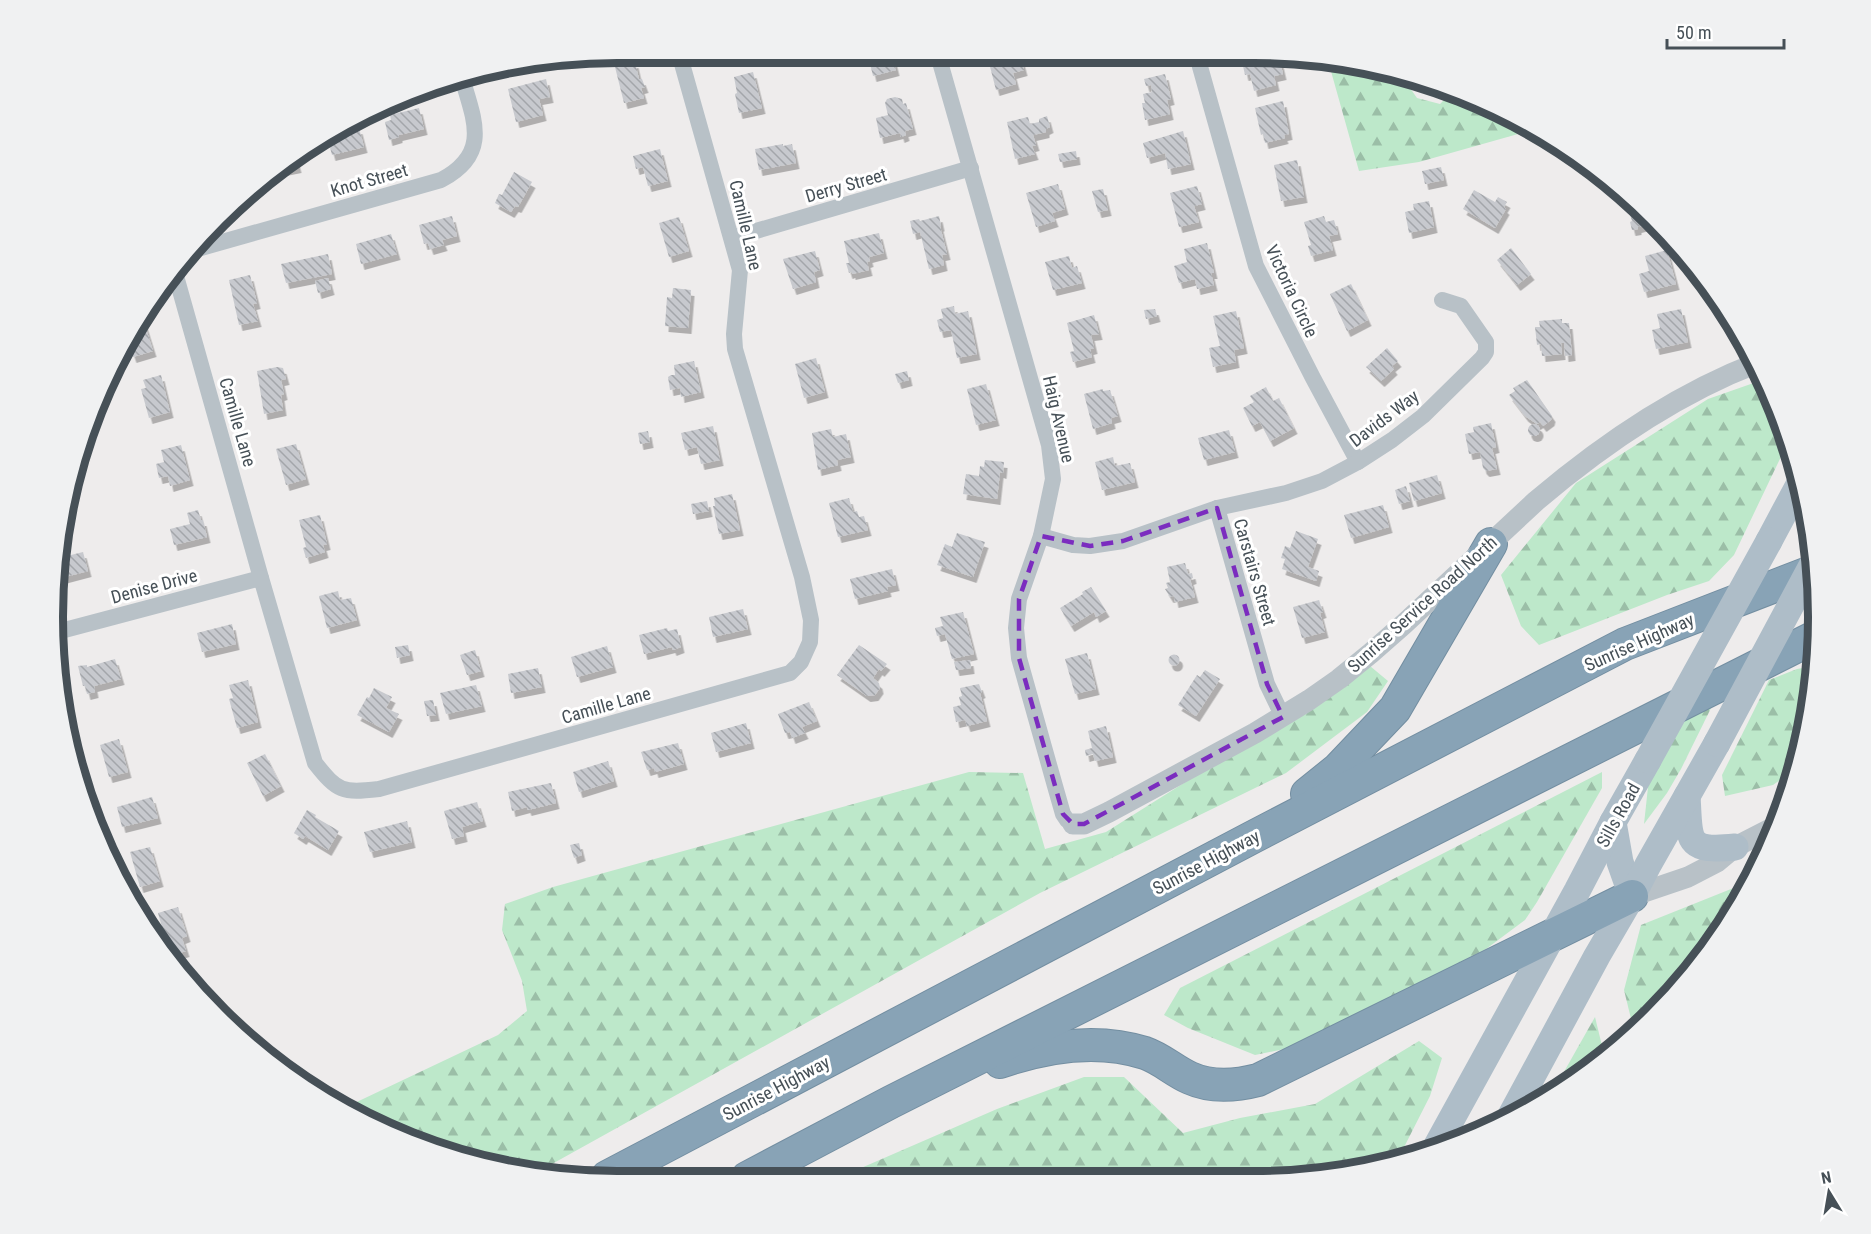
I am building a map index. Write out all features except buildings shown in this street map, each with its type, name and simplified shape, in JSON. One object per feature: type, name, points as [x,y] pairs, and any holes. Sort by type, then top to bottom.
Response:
[{"type":"highway","points":[[1253,837],[1338,769],[1395,709],[1491,544]]},
{"type":"highway","name":"Sunrise Highway","points":[[618,1171],[1625,644],[1806,574]]},
{"type":"highway","points":[[760,1171],[891,1102],[1807,642]]},
{"type":"highway","points":[[891,1102],[980,1071],[993,1064],[1028,1054],[1057,1048],[1095,1045],[1118,1046],[1149,1054],[1190,1078],[1216,1085],[1239,1085],[1258,1080],[1632,896]]},
{"type":"main road","name":"Sills Road","points":[[1441,1139],[1794,495]]},
{"type":"main road","points":[[1516,1105],[1806,576]]},
{"type":"main road","points":[[1687,796],[1690,833],[1693,841],[1704,848],[1735,847]]},
{"type":"main road","points":[[1613,822],[1620,862],[1632,896]]},
{"type":"street","name":"Camille Lane","points":[[177,280],[315,763],[331,783],[351,792],[378,789],[790,673],[801,662],[810,642],[811,620],[802,577],[735,349],[734,334],[740,270],[682,63]]},
{"type":"street","name":"Haig Avenue","points":[[940,63],[1049,445],[1053,479],[1041,536],[1019,599],[1016,628],[1019,658],[1064,814],[1067,820],[1074,824]]},
{"type":"street","name":"Victoria Circle","points":[[1199,63],[1256,266],[1358,462]]},
{"type":"street","name":"Knot Street","points":[[205,247],[441,180],[456,172],[470,155],[476,134],[464,85]]},
{"type":"street","name":"Derry Street","points":[[732,238],[971,168]]},
{"type":"street","name":"Davids Way","points":[[1217,508],[1286,493],[1322,481],[1358,462],[1423,416],[1486,352],[1486,342],[1461,306],[1442,300]]},
{"type":"street","name":"Sunrise Service Road North","points":[[1074,824],[1084,824],[1109,812],[1283,717],[1371,653],[1564,477],[1620,437],[1684,398],[1748,367]]},
{"type":"street","name":"Carstairs Street","points":[[1041,536],[1073,545],[1090,546],[1123,541],[1217,508],[1267,684],[1283,717]]},
{"type":"street","name":"Denise Drive","points":[[63,630],[261,578]]},
{"type":"street","points":[[1632,896],[1688,877],[1717,862],[1735,847],[1765,832]]},
{"type":"highlighted area","points":[[1217,508],[1267,684],[1283,717],[1084,824],[1073,824],[1063,814],[1019,658],[1019,599],[1041,536],[1090,546],[1123,541]]},
{"type":"green space","points":[[1330,69],[1408,85],[1417,98],[1440,104],[1446,98],[1523,133],[1419,162],[1359,171]]},
{"type":"green space","points":[[1756,382],[1783,453],[1734,555],[1709,581],[1539,645],[1521,626],[1501,575],[1576,483],[1708,399]]},
{"type":"green space","points":[[1370,666],[1388,681],[1367,712],[1286,773],[1040,893],[548,1166],[509,1160],[439,1142],[405,1129],[353,1104],[498,1035],[527,1011],[522,981],[502,930],[505,904],[553,887],[969,772],[1023,773],[1045,849],[1106,832]]},
{"type":"green space","points":[[1805,668],[1797,725],[1784,777],[1773,785],[1725,796],[1722,775],[1769,680]]},
{"type":"green space","points":[[1715,700],[1681,769],[1644,824],[1649,778],[1684,720]]},
{"type":"green space","points":[[1602,772],[1602,788],[1537,902],[1525,920],[1486,949],[1299,1046],[1255,1055],[1188,1028],[1164,1015],[1180,988]]},
{"type":"green space","points":[[1738,886],[1694,954],[1671,982],[1632,1022],[1624,990],[1641,925]]},
{"type":"green space","points":[[1595,1017],[1602,1048],[1560,1079]]},
{"type":"green space","points":[[1419,1041],[1442,1058],[1430,1096],[1402,1150],[1362,1160],[1290,1170],[1254,1171],[854,1171],[997,1109],[1084,1077],[1124,1077],[1183,1133],[1240,1118],[1315,1104]]}]
